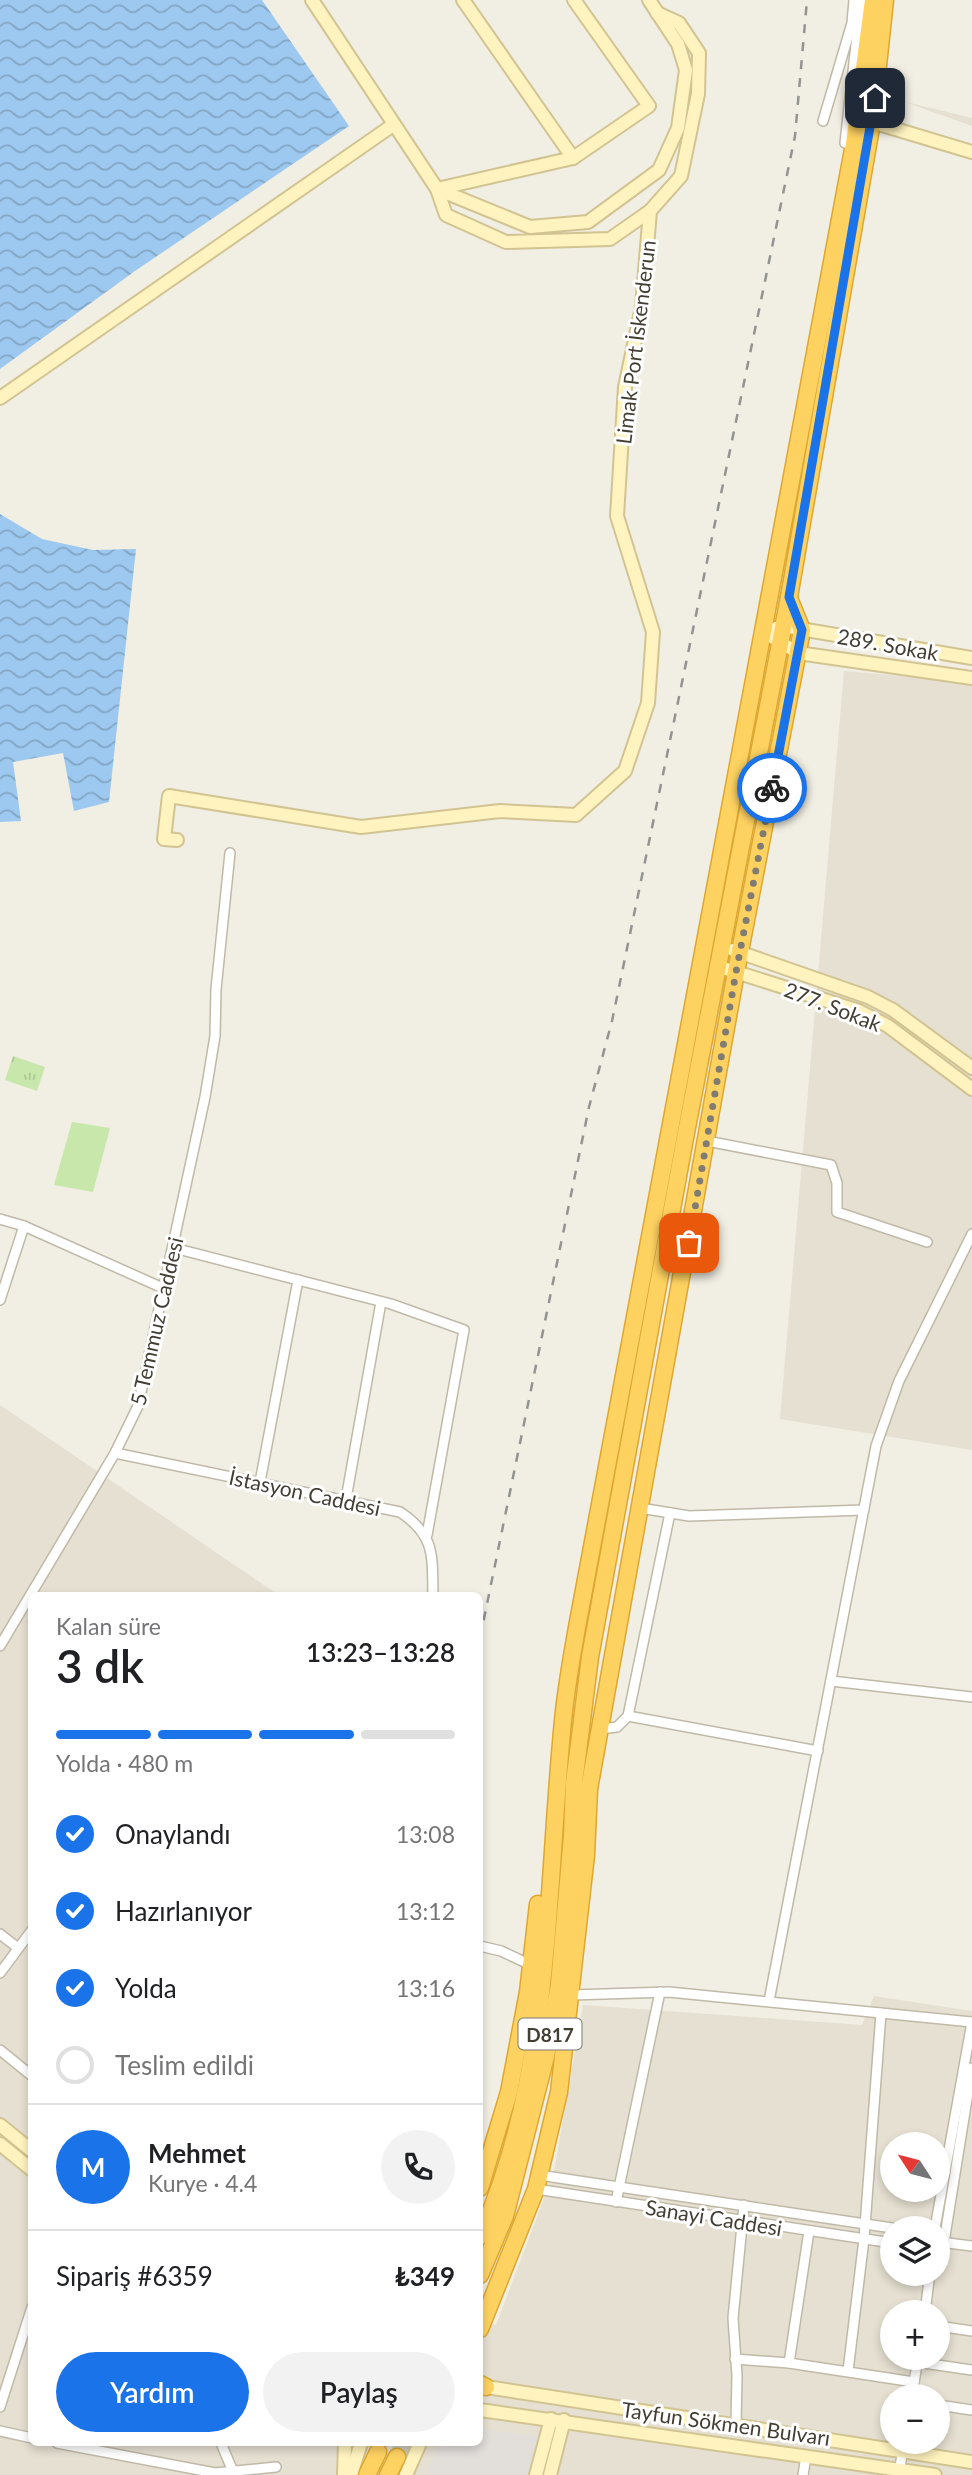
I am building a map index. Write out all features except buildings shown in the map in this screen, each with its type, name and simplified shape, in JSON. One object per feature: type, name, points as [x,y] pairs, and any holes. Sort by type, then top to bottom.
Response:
[{"type":"highway","name":"D817","points":[[483,2228],[504,2169],[533,2052],[563,1719],[578,1622],[854,144],[873,0]]},
{"type":"highway","name":"D817","points":[[483,2268],[505,2216],[546,2056],[559,1985],[572,1836],[573,1783],[584,1698],[721,947],[789,597],[872,122],[885,0]]},
{"type":"highway","points":[[817,335],[834,337]]},
{"type":"highway","points":[[483,2321],[538,2182],[559,2092],[571,1995],[589,1788],[708,1141],[736,972],[802,630],[789,597]]},
{"type":"highway","points":[[483,2178],[509,2092],[531,1965],[543,1868],[557,1795]]},
{"type":"highway","points":[[367,2475],[378,2452]]},
{"type":"highway","points":[[388,2475],[397,2457]]},
{"type":"street","name":"Limak Port İskenderun","points":[[312,0],[437,189],[446,215],[506,242],[610,239],[650,211],[681,176],[698,80],[699,52],[679,23],[657,13]]},
{"type":"street","points":[[463,0],[573,158]]},
{"type":"street","points":[[437,189],[573,158],[649,106],[574,0]]},
{"type":"street","name":"Limak Port İskenderun","points":[[437,189],[530,227],[588,222],[659,170],[678,128],[686,70],[678,44],[649,0]]},
{"type":"street","points":[[823,121],[852,23],[854,0]]},
{"type":"street","points":[[845,143],[861,0]]},
{"type":"street","points":[[872,122],[972,152]]},
{"type":"street","points":[[0,398],[393,125]]},
{"type":"street","name":"Limak Port İskenderun","points":[[177,840],[164,839],[170,796],[361,827],[500,811],[576,815],[625,771],[648,703],[653,632],[617,516],[625,387],[642,307],[650,211]]},
{"type":"street","name":"289. Sokak","points":[[764,632],[783,626],[972,658]]},
{"type":"street","points":[[764,632],[780,645],[798,653],[972,677]]},
{"type":"street","name":"5 Temmuz Caddesi","points":[[32,1592],[115,1453],[138,1406],[205,1097],[215,1035],[215,1006],[230,853]]},
{"type":"street","name":"277. Sokak","points":[[721,947],[869,997],[893,1010],[972,1068]]},
{"type":"street","name":"277. Sokak","points":[[718,967],[859,1011],[888,1026],[972,1089]]},
{"type":"street","points":[[708,1141],[831,1165],[837,1183],[837,1212],[928,1242]]},
{"type":"street","points":[[0,1219],[24,1226],[165,1289]]},
{"type":"street","points":[[0,1300],[24,1226]]},
{"type":"street","points":[[769,2001],[876,1446],[899,1381],[972,1234]]},
{"type":"street","points":[[174,1248],[381,1302],[464,1330],[427,1535],[432,1552],[433,1592]]},
{"type":"street","points":[[260,1482],[298,1280]]},
{"type":"street","points":[[346,1499],[381,1302]]},
{"type":"street","name":"İstasyon Caddesi","points":[[115,1453],[400,1512],[427,1535]]},
{"type":"street","points":[[640,1508],[690,1516],[756,1516],[864,1510]]},
{"type":"street","points":[[600,1729],[617,1727],[628,1716],[670,1513]]},
{"type":"street","name":"5 Temmuz Caddesi","points":[[0,1646],[28,1599]]},
{"type":"street","points":[[831,1681],[972,1697]]},
{"type":"street","points":[[628,1716],[818,1751]]},
{"type":"street","points":[[0,1934],[18,1948]]},
{"type":"street","points":[[0,1973],[28,1935]]},
{"type":"street","points":[[483,1947],[501,1951],[531,1965]]},
{"type":"street","points":[[615,2202],[660,1992]]},
{"type":"street","points":[[571,1995],[660,1992],[972,2022],[938,2216]]},
{"type":"street","points":[[848,2371],[864,2239],[881,2013]]},
{"type":"street","points":[[0,2050],[28,2073]]},
{"type":"street","points":[[946,2216],[972,2068]]},
{"type":"street","points":[[0,2125],[28,2148]]},
{"type":"street","points":[[2,2149],[28,2167]]},
{"type":"street","name":"Sanayi Caddesi","points":[[538,2182],[619,2187],[880,2226]]},
{"type":"street","name":"Sanayi Caddesi","points":[[538,2182],[615,2202],[880,2241]]},
{"type":"street","points":[[732,2446],[736,2425],[733,2318],[744,2205]]},
{"type":"street","points":[[789,2363],[809,2231]]},
{"type":"street","points":[[950,2243],[972,2246]]},
{"type":"street","points":[[0,2407],[4,2376],[28,2317]]},
{"type":"street","points":[[950,2328],[972,2331]]},
{"type":"street","points":[[735,2359],[789,2363],[914,2382],[916,2370]]},
{"type":"street","points":[[950,2366],[972,2370]]},
{"type":"street","name":"Tayfun Sökmen Bulvarı","points":[[483,2386],[736,2425],[880,2442]]},
{"type":"street","points":[[950,2407],[972,2410]]},
{"type":"street","name":"Tayfun Sökmen Bulvarı","points":[[483,2410],[558,2419],[899,2472],[935,2475]]},
{"type":"street","points":[[536,2475],[558,2419]]},
{"type":"street","points":[[550,2475],[558,2419]]},
{"type":"street","points":[[0,2431],[28,2437]]},
{"type":"street","points":[[70,2446],[180,2472],[234,2473],[276,2467]]},
{"type":"street","points":[[222,2446],[234,2473]]},
{"type":"street","points":[[344,2475],[345,2446]]},
{"type":"street","points":[[351,2475],[360,2446]]},
{"type":"street","points":[[406,2475],[419,2446]]},
{"type":"street","points":[[899,2472],[902,2454]]},
{"type":"street","name":"Tayfun Sökmen Bulvarı","points":[[940,2454],[972,2462]]},
{"type":"street","points":[[803,2475],[807,2456]]},
{"type":"shaded area","points":[[902,101],[972,118],[972,126]]},
{"type":"shaded area","points":[[844,671],[972,682],[972,1450],[780,1419]]},
{"type":"shaded area","points":[[0,1405],[274,1592],[28,1592],[28,2446],[483,2446],[483,2323],[496,2325],[554,2172],[583,2005],[862,2025],[874,1996],[972,2011],[972,2475],[0,2475]]},
{"type":"shaded area","points":[[483,2429],[543,2437],[533,2475],[426,2475],[440,2446],[483,2446]]},
{"type":"green space","points":[[13,1056],[45,1067],[37,1091],[5,1080]]},
{"type":"green space","points":[[72,1122],[110,1128],[93,1192],[54,1185]]},
{"type":"water","points":[[0,0],[262,0],[349,126],[135,271],[0,369]]},
{"type":"water","points":[[0,514],[42,539],[93,550],[136,549],[109,802],[74,811],[63,753],[13,762],[21,821],[0,822]]},
{"type":"tunnel","points":[[397,2457],[402,2446]]},
{"type":"railway","points":[[483,1623],[589,1107],[612,1021],[795,136],[807,0]]},
{"type":"way so far","points":[[689,1243],[736,972],[772,788]]},
{"type":"route","points":[[772,788],[802,630],[789,597],[875,98]]}]
